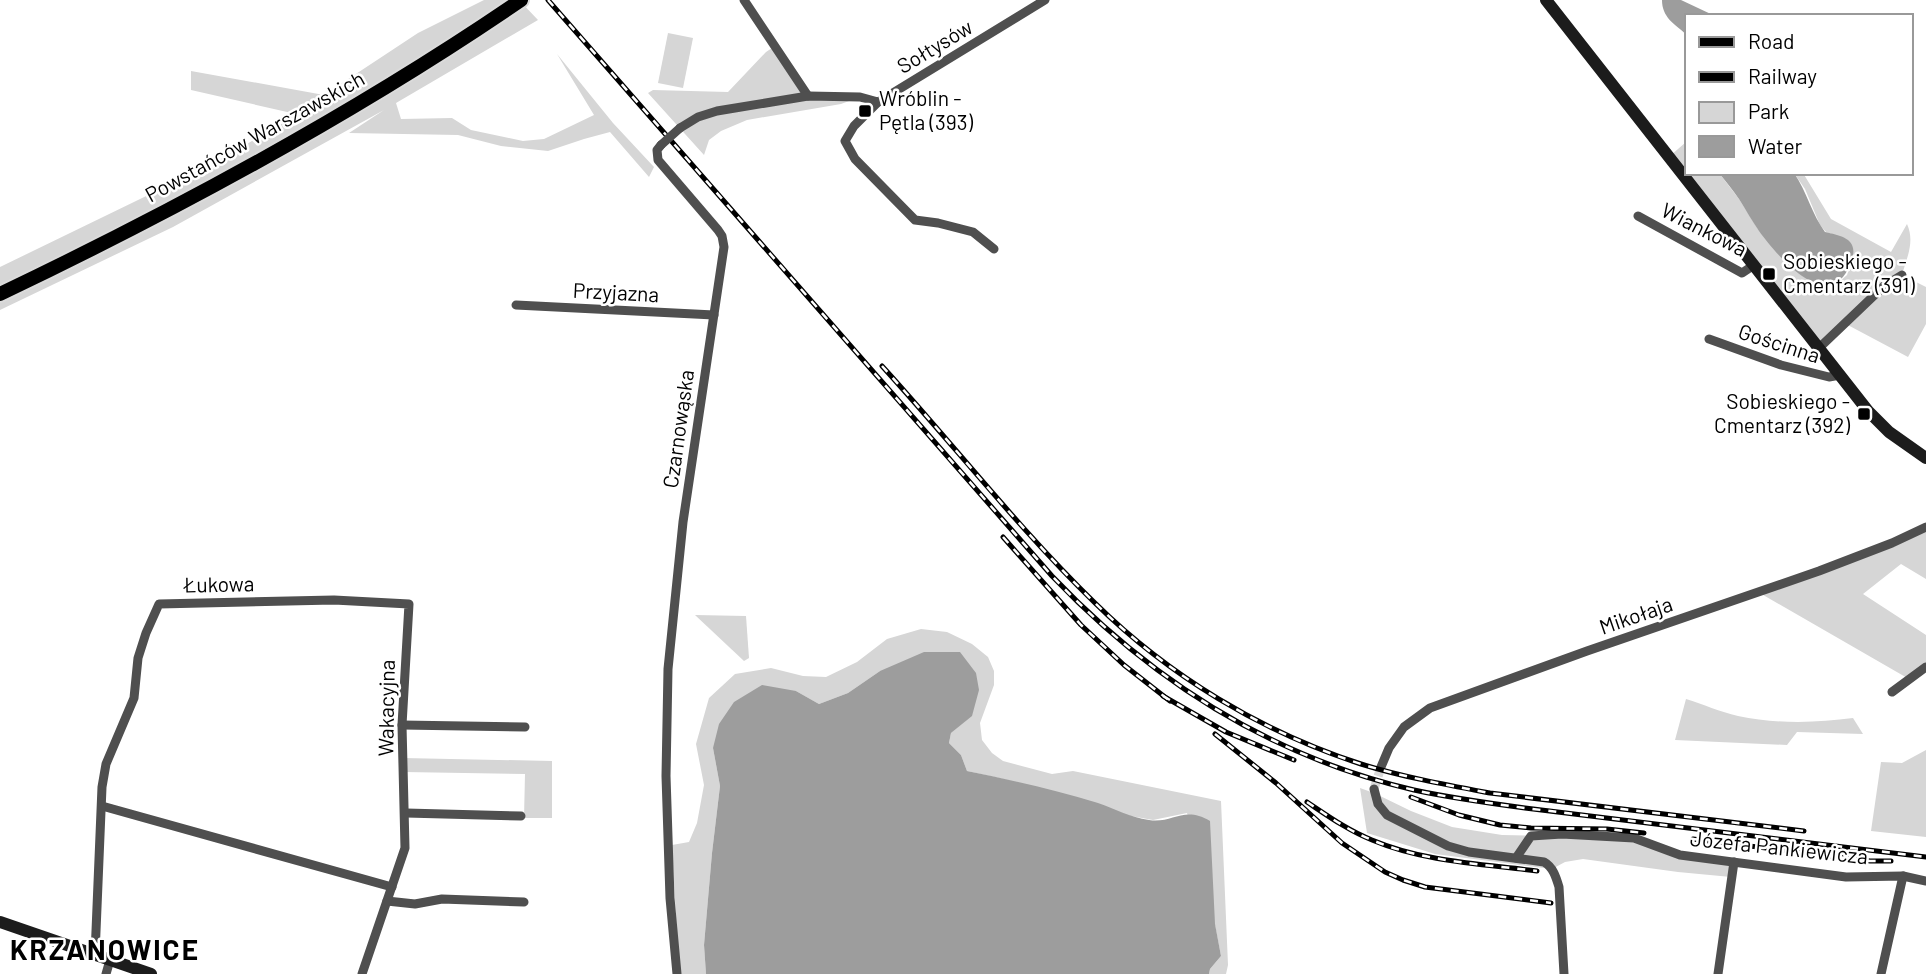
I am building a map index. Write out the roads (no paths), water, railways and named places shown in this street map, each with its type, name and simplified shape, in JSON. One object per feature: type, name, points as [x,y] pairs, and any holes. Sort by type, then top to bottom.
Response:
[{"type":"main road","name":"Powstańców Warszawskich","points":[[0,294],[196,197],[326,124],[516,3]]},
{"type":"street","points":[[744,0],[808,96]]},
{"type":"street","name":"Sołtysów","points":[[994,249],[973,232],[915,220],[855,159],[845,141],[854,126],[878,102],[1045,0]]},
{"type":"street","points":[[1546,0],[1868,411],[1889,432],[1926,458]]},
{"type":"street","name":"Czarnowąska","points":[[677,974],[671,911],[666,776],[668,669],[683,522],[724,247],[722,236],[708,217],[658,160],[657,150],[680,128],[698,117],[718,111],[808,96],[860,97],[878,102]]},
{"type":"street","name":"Wiankowa","points":[[1638,216],[1742,273],[1754,265]]},
{"type":"street","points":[[1819,348],[1873,295],[1902,275]]},
{"type":"street","name":"Przyjazna","points":[[516,305],[714,316]]},
{"type":"street","name":"Gościnna","points":[[1709,339],[1781,365],[1829,377],[1840,375]]},
{"type":"street","name":"Mikołaja","points":[[1381,767],[1404,727],[1430,708],[1819,571],[1926,527]]},
{"type":"street","name":"Łukowa","points":[[95,955],[102,787],[106,764],[134,698],[138,658],[159,604],[334,600],[409,604]]},
{"type":"street","name":"Wakacyjna","points":[[362,974],[405,848],[402,725],[409,604]]},
{"type":"street","points":[[1892,692],[1926,667]]},
{"type":"street","points":[[402,725],[524,727]]},
{"type":"street","points":[[1374,789],[1378,804],[1387,815],[1448,846],[1469,852],[1549,864],[1555,874],[1559,894],[1564,974]]},
{"type":"street","points":[[102,806],[392,887]]},
{"type":"street","points":[[406,813],[521,816]]},
{"type":"street","name":"Józefa Pankiewicza","points":[[1516,858],[1531,836],[1548,833],[1634,838],[1680,855],[1846,877],[1903,876],[1926,881]]},
{"type":"street","points":[[1718,974],[1734,862]]},
{"type":"street","points":[[1881,974],[1903,876]]},
{"type":"street","points":[[387,901],[415,904],[442,899],[524,902]]},
{"type":"street","points":[[0,922],[152,974]]},
{"type":"street","points":[[106,974],[110,960]]},
{"type":"water","points":[[1662,0],[1681,0],[1711,14],[1685,14],[1685,33],[1666,16]]},
{"type":"water","points":[[1721,175],[1795,175],[1825,232],[1843,237],[1851,243],[1851,262],[1842,278],[1831,285],[1818,284],[1805,278],[1779,255],[1759,231]]},
{"type":"water","points":[[924,652],[960,652],[976,673],[979,690],[972,716],[951,733],[949,743],[961,755],[967,771],[1066,794],[1142,819],[1157,821],[1193,815],[1210,821],[1215,924],[1221,956],[1209,974],[706,974],[704,945],[720,786],[713,748],[719,724],[734,702],[762,685],[796,691],[819,704],[848,693],[880,671]]},
{"type":"tunnel","points":[[1374,789],[1381,767]]},
{"type":"railway","points":[[548,0],[1052,576],[1090,614],[1131,649],[1217,710],[1312,757],[1362,776],[1414,790],[1525,808],[1926,857]]},
{"type":"railway","points":[[882,366],[1067,575],[1124,630],[1186,678],[1288,736],[1361,764],[1441,784],[1490,793],[1804,831]]},
{"type":"railway","points":[[1003,537],[1081,625],[1124,665],[1170,701]]},
{"type":"railway","points":[[1163,696],[1226,732],[1294,760]]},
{"type":"railway","points":[[1215,734],[1276,783],[1342,843],[1385,872],[1425,887],[1551,903]]},
{"type":"railway","points":[[1411,797],[1459,815],[1500,825],[1644,833]]},
{"type":"railway","points":[[1307,802],[1355,832],[1392,847],[1453,861],[1537,871]]},
{"type":"railway","points":[[1693,839],[1870,861],[1891,861]]},
{"type":"place","name":"Wróblin - Pętla (393)","points":[[865,111]]},
{"type":"place","name":"Sobieskiego - Cmentarz (391)","points":[[1769,274]]},
{"type":"place","name":"Sobieskiego - Cmentarz (392)","points":[[1864,414]]},
{"type":"district","name":"KRZANOWICE","points":[[105,950]]}]
